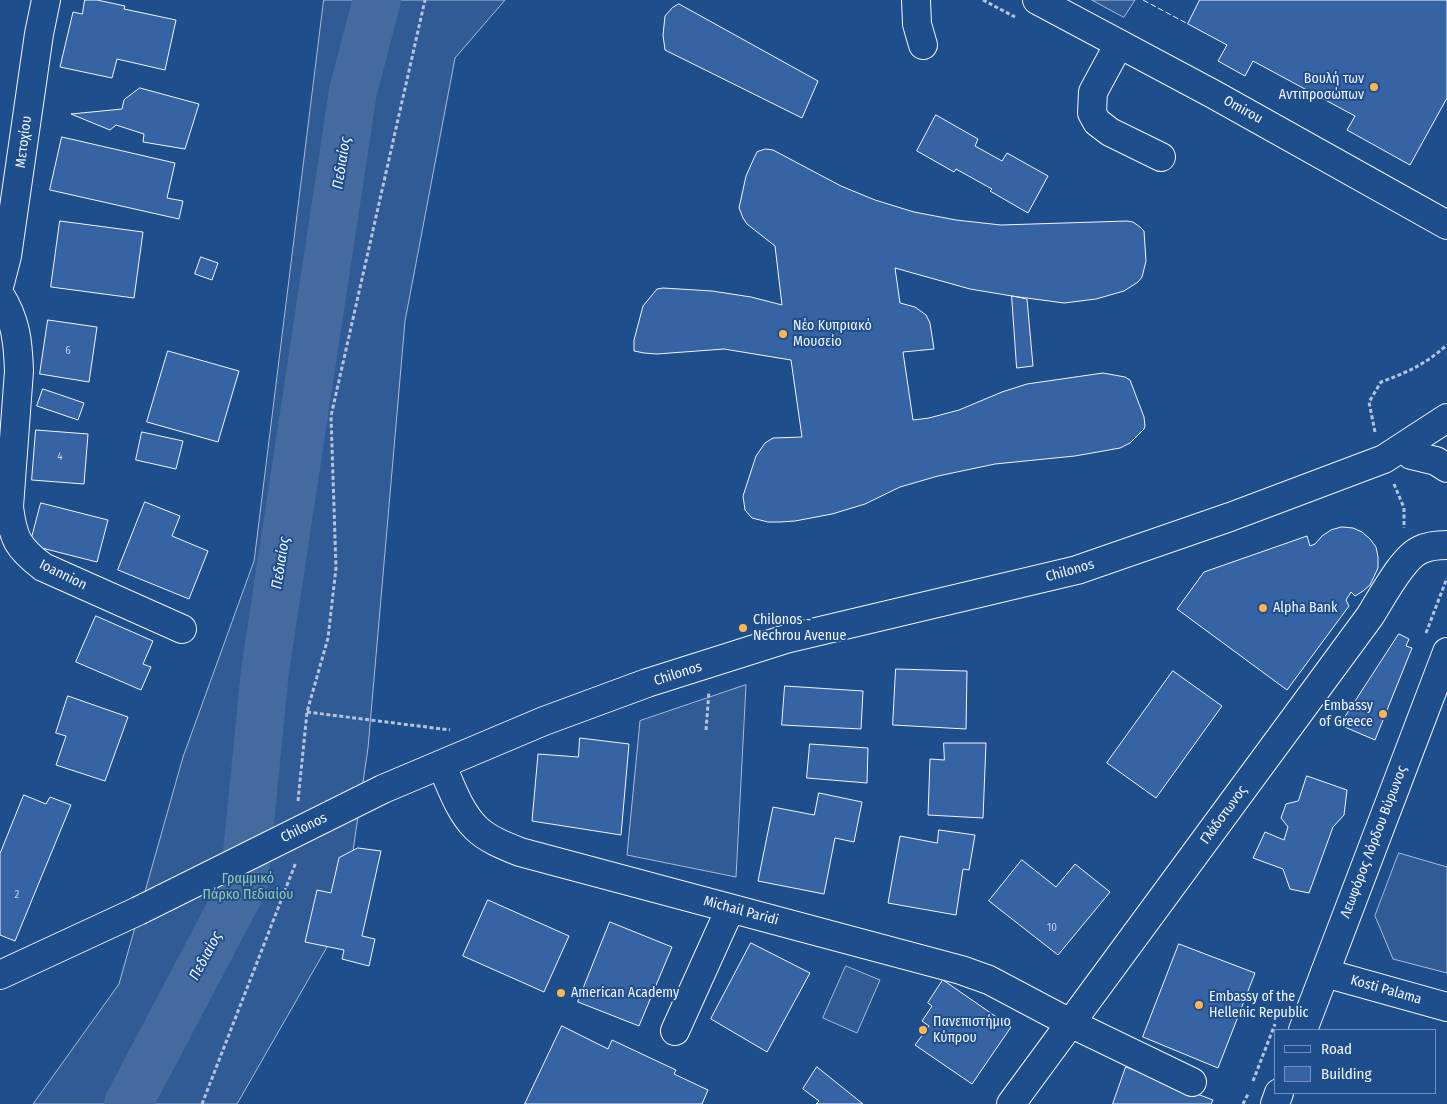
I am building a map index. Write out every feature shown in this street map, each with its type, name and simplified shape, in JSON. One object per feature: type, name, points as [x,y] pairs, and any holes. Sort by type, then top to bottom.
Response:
[{"type":"main road","name":"Μετοχίου","points":[[0,283],[8,256],[39,34],[46,0]]},
{"type":"main road","points":[[916,0],[916,24],[923,45]]},
{"type":"main road","name":"Omirou","points":[[1037,0],[1269,125],[1447,225]]},
{"type":"main road","points":[[1119,44],[1093,92],[1092,113],[1097,122],[1110,132],[1161,157]]},
{"type":"main road","name":"Ioannion","points":[[0,295],[9,309],[16,329],[18,349],[19,371],[8,507],[11,527],[18,543],[27,555],[43,567],[182,629]]},
{"type":"main road","points":[[1391,457],[1447,418]]},
{"type":"main road","points":[[1391,457],[1447,441]]},
{"type":"main road","points":[[1391,457],[1436,460],[1447,468]]},
{"type":"main road","name":"Chilonos","points":[[0,975],[138,911],[383,789],[544,721],[656,680],[786,639],[1077,570],[1230,517],[1391,457]]},
{"type":"main road","name":"Γλάδστωνος","points":[[1011,1104],[1072,1024],[1370,616],[1388,586],[1411,556],[1425,548],[1447,545]]},
{"type":"main road","name":"Λεωφόρος Λόρδου Βύρωνος","points":[[1303,1029],[1447,653]]},
{"type":"main road","name":"Michail Paridi","points":[[453,761],[460,804],[476,828],[504,846],[730,909],[962,970],[989,980],[1072,1024],[1192,1082]]},
{"type":"main road","points":[[675,1031],[730,909]]},
{"type":"main road","name":"Kosti Palama","points":[[1325,973],[1447,1007]]},
{"type":"path","points":[[298,808],[306,712],[328,638],[336,568],[331,416],[425,0]]},
{"type":"path","points":[[1404,534],[1404,508],[1391,457],[1369,402],[1380,382],[1410,372],[1430,360],[1447,345]]},
{"type":"path","points":[[706,730],[710,685]]},
{"type":"path","points":[[306,712],[453,730],[453,761]]},
{"type":"path","points":[[202,1104],[234,1018],[296,866],[296,856]]},
{"type":"shaded area","name":"Γραμμικό Πάρκο Πεδιαίου","points":[[324,0],[505,0],[455,58],[405,321],[368,748],[343,919],[237,1104],[33,1104],[119,984],[183,757],[254,561]]},
{"type":"shaded area","points":[[1092,0],[1135,0],[1124,17]]},
{"type":"shaded area","points":[[746,685],[736,877],[627,855],[640,721]]},
{"type":"shaded area","points":[[1399,853],[1447,867],[1447,973],[1393,959],[1375,916]]},
{"type":"shaded area","points":[[846,966],[880,980],[857,1033],[823,1018]]},
{"type":"building","points":[[85,0],[97,0],[125,6],[124,9],[176,20],[165,70],[117,59],[112,78],[60,67],[73,12],[82,14]]},
{"type":"building","name":"Βουλή των Αντιπροσώπων","points":[[1200,0],[1447,0],[1447,98],[1410,165],[1347,130],[1355,116],[1253,61],[1245,76],[1218,61],[1227,45],[1188,24]]},
{"type":"building","points":[[679,4],[818,81],[802,118],[665,50],[663,35],[665,16],[672,8]]},
{"type":"building","points":[[140,88],[199,104],[185,149],[143,142],[144,134],[116,125],[110,130],[71,114],[122,109],[124,100]]},
{"type":"building","points":[[936,115],[978,139],[975,146],[1002,161],[1007,153],[1048,176],[1028,213],[990,191],[992,189],[956,169],[954,172],[917,151]]},
{"type":"building","points":[[62,137],[175,163],[167,198],[183,201],[179,219],[50,190]]},
{"type":"building","name":"Νέο Κυπριακό Μουσείο","points":[[766,149],[773,150],[841,186],[875,200],[914,212],[956,220],[1001,225],[1127,221],[1133,222],[1140,227],[1144,231],[1146,261],[1142,277],[1124,291],[1096,299],[1064,303],[1012,296],[970,289],[895,268],[900,303],[915,307],[926,315],[930,323],[934,349],[903,352],[913,420],[959,410],[1027,384],[1103,373],[1125,377],[1130,380],[1144,417],[1144,429],[1130,443],[1120,448],[1075,456],[995,464],[938,476],[900,487],[865,504],[832,514],[780,522],[768,522],[752,518],[745,510],[743,496],[756,456],[765,443],[773,438],[802,437],[791,360],[724,349],[657,354],[644,353],[634,351],[634,340],[643,306],[657,289],[712,291],[751,297],[782,305],[775,246],[747,224],[739,208],[746,176],[754,158],[757,152]]},
{"type":"building","points":[[60,221],[143,232],[134,298],[51,287]]},
{"type":"building","points":[[201,257],[218,263],[212,280],[195,274]]},
{"type":"building","points":[[1012,296],[1027,299],[1033,366],[1017,368]]},
{"type":"building","points":[[48,320],[97,327],[89,382],[40,374]]},
{"type":"building","points":[[168,351],[239,371],[218,442],[147,422]]},
{"type":"building","points":[[43,389],[84,403],[78,420],[37,406]]},
{"type":"building","points":[[36,430],[88,434],[84,484],[32,480]]},
{"type":"building","points":[[142,432],[183,441],[176,469],[136,460]]},
{"type":"building","points":[[145,502],[180,516],[172,536],[208,551],[189,599],[118,570]]},
{"type":"building","points":[[41,503],[108,520],[97,562],[30,545]]},
{"type":"building","name":"Alpha Bank","points":[[1342,527],[1353,528],[1362,532],[1370,539],[1376,547],[1378,568],[1370,585],[1355,596],[1351,592],[1346,600],[1349,606],[1287,690],[1177,609],[1204,572],[1307,536],[1310,546],[1331,530]]},
{"type":"building","points":[[96,616],[153,641],[143,664],[151,667],[141,690],[76,662]]},
{"type":"building","points":[[1399,634],[1409,639],[1406,646],[1412,648],[1375,740],[1340,725]]},
{"type":"building","points":[[896,669],[967,671],[966,729],[893,725]]},
{"type":"building","points":[[1173,671],[1222,706],[1156,798],[1107,763]]},
{"type":"building","points":[[785,686],[863,691],[861,729],[782,725]]},
{"type":"building","points":[[68,696],[128,717],[105,781],[56,765],[66,736],[56,733]]},
{"type":"building","points":[[580,738],[629,744],[621,835],[532,821],[538,754],[578,757]]},
{"type":"building","points":[[944,743],[986,743],[983,818],[928,815],[930,759],[944,760]]},
{"type":"building","points":[[810,744],[868,748],[867,783],[807,778]]},
{"type":"building","points":[[1307,776],[1347,790],[1344,815],[1333,827],[1309,893],[1290,889],[1283,869],[1253,858],[1265,832],[1284,840],[1288,827],[1281,818],[1286,804],[1298,801]]},
{"type":"building","points":[[819,793],[862,802],[854,842],[835,838],[824,894],[758,881],[773,807],[814,815]]},
{"type":"building","points":[[24,795],[46,804],[50,797],[71,805],[15,941],[0,935],[0,854]]},
{"type":"building","points":[[939,830],[975,835],[969,870],[963,869],[956,915],[888,903],[900,836],[937,843]]},
{"type":"building","points":[[358,848],[381,851],[362,936],[375,939],[369,966],[342,959],[344,950],[305,942],[317,890],[331,893],[339,858]]},
{"type":"building","points":[[1022,860],[1056,887],[1075,864],[1110,892],[1058,955],[989,901]]},
{"type":"building","points":[[488,900],[569,936],[544,992],[463,956]]},
{"type":"building","points":[[610,922],[672,947],[639,1026],[578,1002]]},
{"type":"building","points":[[751,943],[810,973],[767,1052],[711,1019]]},
{"type":"building","name":"Embassy of the Hellenic Republic","points":[[1179,944],[1255,973],[1218,1068],[1143,1037]]},
{"type":"building","points":[[943,980],[1011,1027],[972,1084],[915,1045],[929,1026],[922,1021],[932,1006],[928,1003]]},
{"type":"building","points":[[562,1026],[608,1049],[612,1040],[676,1070],[674,1074],[708,1090],[702,1104],[525,1104]]},
{"type":"building","points":[[817,1067],[863,1104],[816,1104],[819,1101],[803,1089]]},
{"type":"building","points":[[1126,1067],[1213,1100],[1211,1104],[1113,1104]]},
{"type":"waterway","name":"Πεδιαίος","points":[[128,1104],[244,884],[265,671],[353,91],[377,0]]},
{"type":"fence","points":[[1143,0],[1188,24]]},
{"type":"place","name":"Βουλή των Αντιπροσώπων","points":[[1374,87]]},
{"type":"place","name":"Νέο Κυπριακό Μουσείο","points":[[783,334]]},
{"type":"place","name":"Alpha Bank","points":[[1263,608]]},
{"type":"place","name":"Chilonos - Nechrou Avenue","points":[[743,628]]},
{"type":"place","name":"Embassy of Greece","points":[[1383,714]]},
{"type":"place","name":"American Academy","points":[[561,993]]},
{"type":"place","name":"Embassy of the Hellenic Republic","points":[[1199,1005]]},
{"type":"place","name":"Πανεπιστήμιο Κύπρου","points":[[923,1030]]}]
